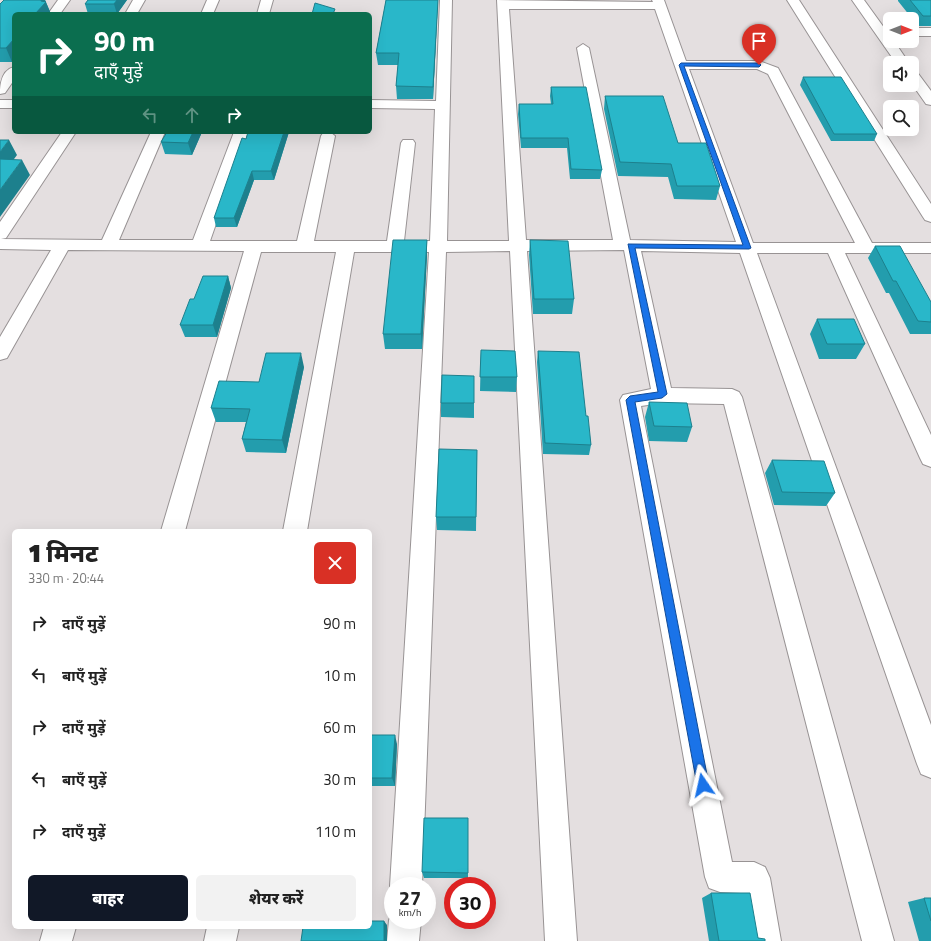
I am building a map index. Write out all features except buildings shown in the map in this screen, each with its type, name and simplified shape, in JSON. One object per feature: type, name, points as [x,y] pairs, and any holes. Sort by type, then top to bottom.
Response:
[{"type":"street","points":[[55,12],[64,0]]},
{"type":"street","points":[[132,12],[139,0]]},
{"type":"street","points":[[207,12],[213,0]]},
{"type":"street","points":[[263,12],[267,0]]},
{"type":"street","points":[[406,877],[438,246],[446,0]]},
{"type":"street","points":[[793,0],[931,217]]},
{"type":"street","points":[[858,0],[883,29]]},
{"type":"street","points":[[562,941],[503,3],[659,3],[931,764]]},
{"type":"street","points":[[919,32],[931,32]]},
{"type":"street","points":[[583,48],[662,394]]},
{"type":"street","points":[[681,65],[759,65],[773,71],[866,248]]},
{"type":"street","points":[[0,90],[12,66]]},
{"type":"street","points":[[919,85],[931,101]]},
{"type":"street","points":[[0,104],[12,104]]},
{"type":"street","points":[[372,104],[442,105]]},
{"type":"street","points":[[0,234],[68,134]]},
{"type":"street","points":[[109,244],[157,134]]},
{"type":"street","points":[[200,245],[240,134]]},
{"type":"street","points":[[304,247],[328,136]]},
{"type":"street","points":[[395,247],[408,143]]},
{"type":"street","points":[[0,244],[304,247],[627,245],[747,248],[866,248],[901,255],[931,248]]},
{"type":"street","points":[[0,353],[63,244]]},
{"type":"street","points":[[174,529],[254,246]]},
{"type":"street","points":[[295,529],[346,247]]},
{"type":"street","points":[[834,248],[931,458]]},
{"type":"street","points":[[765,941],[754,878],[720,877],[630,400],[662,394],[732,397],[878,941]]},
{"type":"street","points":[[56,941],[59,929]]},
{"type":"street","points":[[220,941],[223,929]]},
{"type":"street","points":[[404,929],[404,941]]},
{"type":"route","points":[[703,785],[630,400],[662,394],[630,245],[747,248],[681,65],[759,65]]}]
